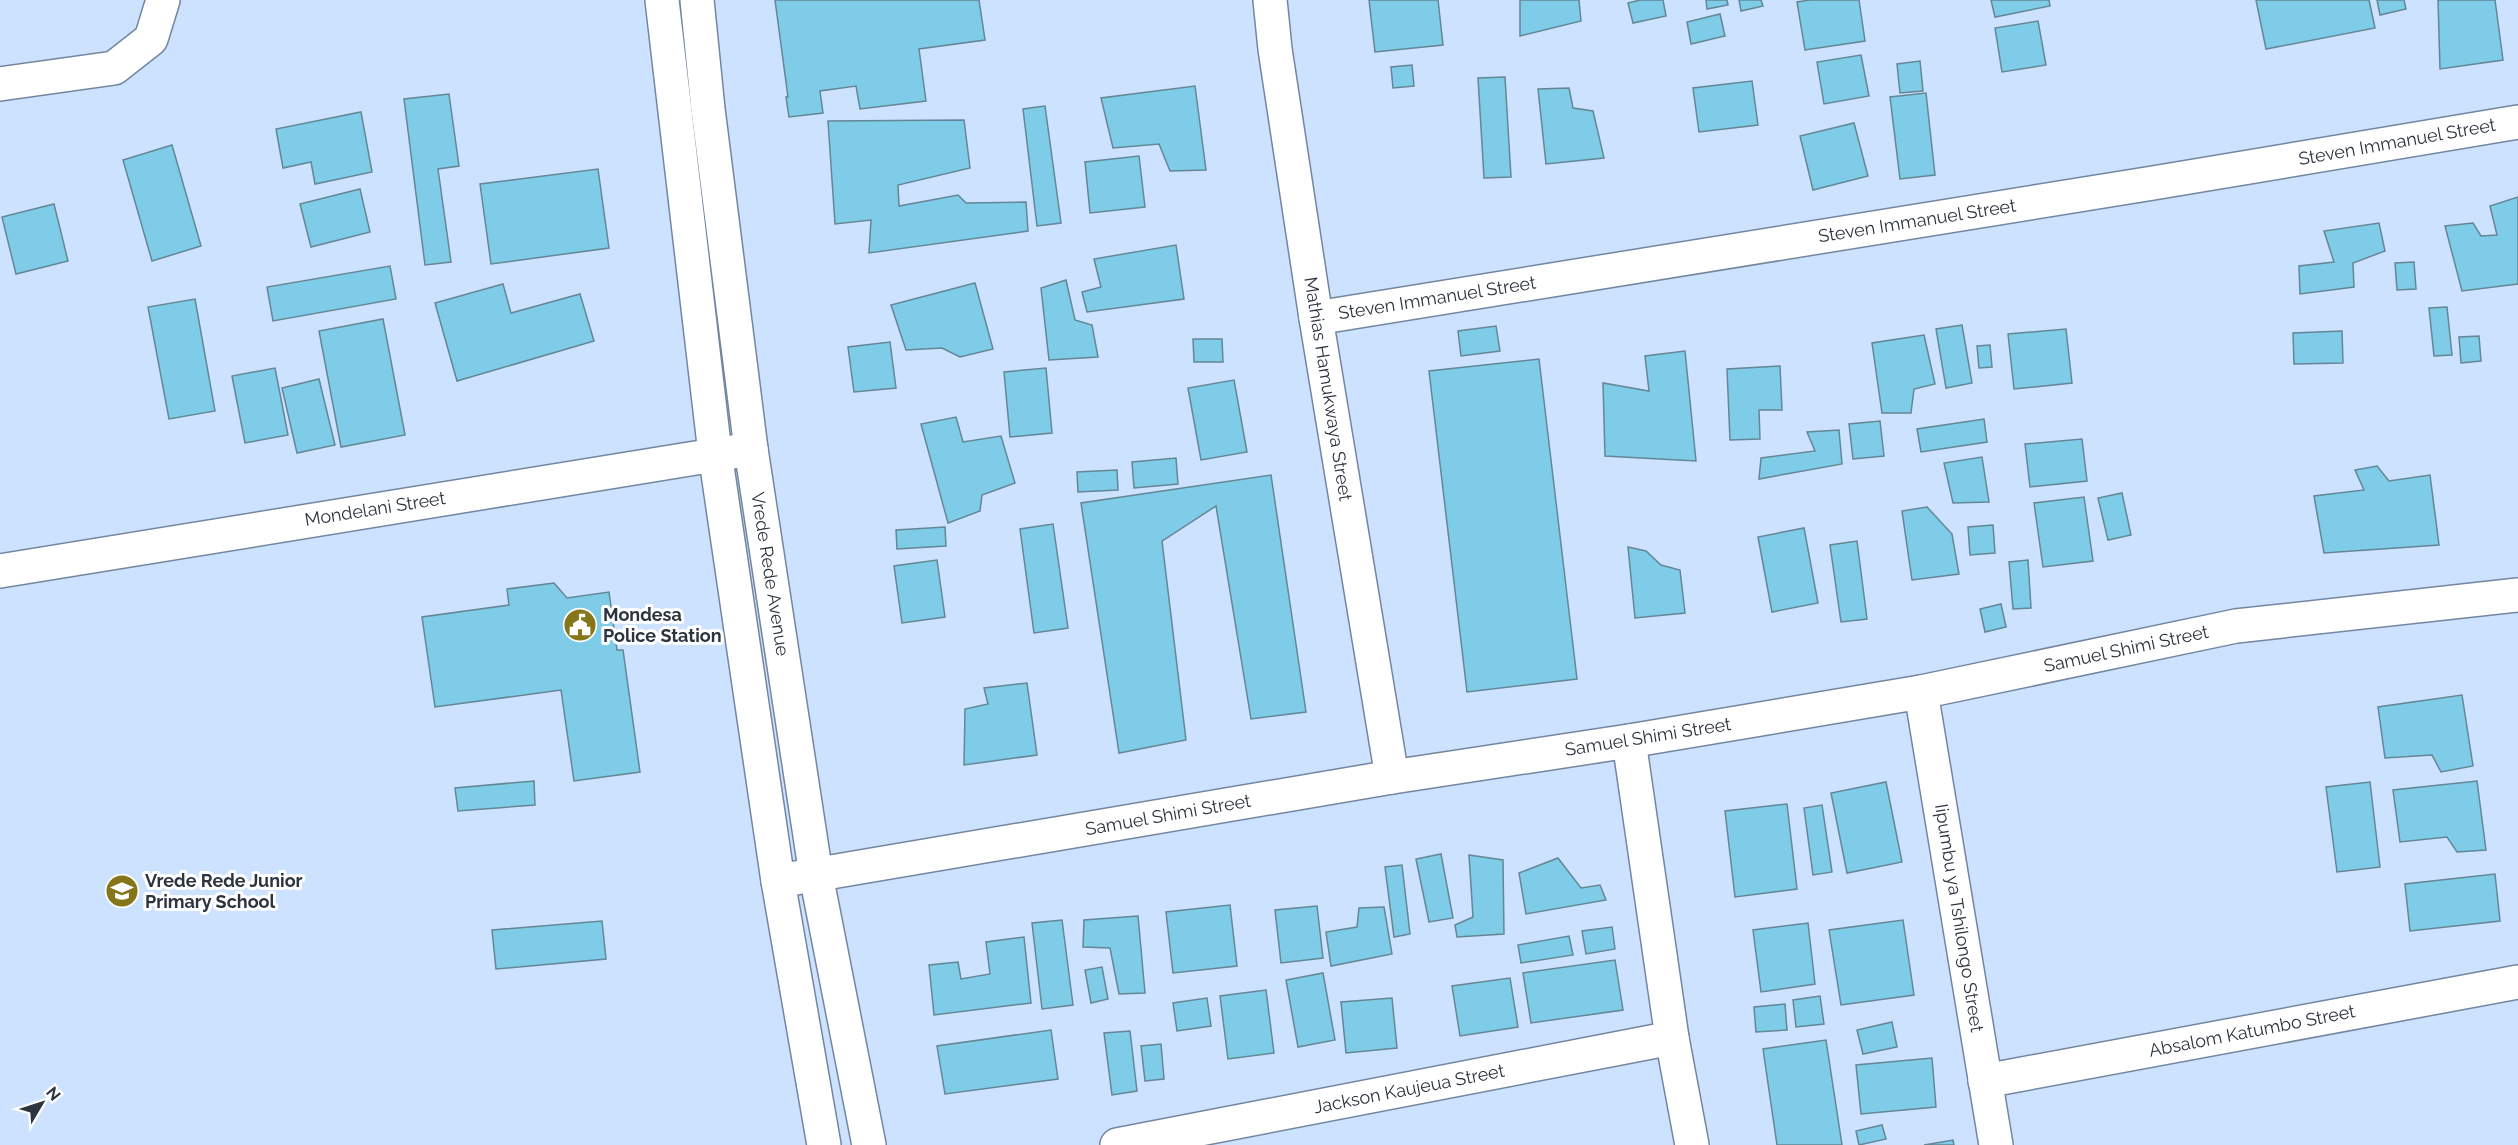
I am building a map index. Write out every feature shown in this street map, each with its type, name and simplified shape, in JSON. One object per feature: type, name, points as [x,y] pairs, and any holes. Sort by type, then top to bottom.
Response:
[{"type":"street","points":[[0,84],[114,68],[151,39],[163,0]]},
{"type":"street","name":"Vrede Rede Avenue","points":[[662,0],[715,453],[778,881],[824,1145]]},
{"type":"street","name":"Vrede Rede Avenue","points":[[697,0],[708,109],[751,449],[816,875],[869,1145]]},
{"type":"street","name":"Mathias Hamukwaya Street","points":[[1270,0],[1275,49],[1316,318],[1392,777]]},
{"type":"street","name":"Steven Immanuel Street","points":[[1316,318],[2518,122]]},
{"type":"street","name":"Mondelani Street","points":[[0,571],[715,453],[751,449]]},
{"type":"street","name":"Samuel Shimi Street","points":[[778,881],[1392,777],[1629,741],[1921,692],[2236,626],[2518,594]]},
{"type":"street","name":"Iipumbu ya Tshilongo Street","points":[[1921,692],[1996,1145]]},
{"type":"street","points":[[1629,741],[1672,1038],[1692,1145]]},
{"type":"street","name":"Absalom Katumbo Street","points":[[1985,1081],[2518,982]]},
{"type":"street","name":"Jackson Kaujeua Street","points":[[1137,1143],[1672,1038]]},
{"type":"building","points":[[775,0],[979,0],[985,40],[919,49],[926,101],[860,109],[856,86],[820,91],[823,113],[789,117]]},
{"type":"building","points":[[1369,0],[1438,0],[1443,45],[1375,52]]},
{"type":"building","points":[[1520,0],[1579,0],[1581,21],[1520,36]]},
{"type":"building","points":[[1640,0],[1663,0],[1666,16],[1633,23],[1628,3]]},
{"type":"building","points":[[1706,0],[1727,0],[1728,5],[1707,9]]},
{"type":"building","points":[[1739,0],[1761,0],[1763,6],[1741,11]]},
{"type":"building","points":[[1859,0],[1865,41],[1805,50],[1797,2]]},
{"type":"building","points":[[1991,0],[2049,0],[2050,6],[1995,17]]},
{"type":"building","points":[[2256,0],[2369,0],[2375,28],[2266,49]]},
{"type":"building","points":[[2377,0],[2404,0],[2406,9],[2380,15]]},
{"type":"building","points":[[2438,0],[2495,0],[2503,60],[2440,69]]},
{"type":"building","points":[[1720,14],[1725,36],[1691,44],[1687,22]]},
{"type":"building","points":[[2038,21],[2046,65],[2002,72],[1995,28]]},
{"type":"building","points":[[1861,55],[1869,96],[1824,104],[1817,62]]},
{"type":"building","points":[[1920,61],[1923,91],[1900,93],[1897,64]]},
{"type":"building","points":[[1412,65],[1414,86],[1393,88],[1391,67]]},
{"type":"building","points":[[1505,77],[1511,177],[1484,178],[1478,78]]},
{"type":"building","points":[[1752,81],[1758,125],[1699,132],[1693,88]]},
{"type":"building","points":[[1195,86],[1206,170],[1170,171],[1159,144],[1113,148],[1101,98]]},
{"type":"building","points":[[1569,88],[1573,108],[1593,111],[1604,158],[1546,164],[1538,89]]},
{"type":"building","points":[[1926,93],[1935,175],[1900,179],[1890,97]]},
{"type":"building","points":[[449,94],[459,166],[438,169],[451,262],[425,265],[404,99]]},
{"type":"building","points":[[1045,106],[1061,223],[1037,226],[1023,109]]},
{"type":"building","points":[[361,112],[372,172],[315,184],[311,162],[283,168],[276,129]]},
{"type":"building","points":[[964,120],[970,168],[898,185],[899,206],[958,195],[966,203],[1026,202],[1028,231],[869,253],[871,220],[835,224],[828,121]]},
{"type":"building","points":[[1854,123],[1868,176],[1813,190],[1800,136]]},
{"type":"building","points":[[172,145],[201,246],[152,261],[123,160]]},
{"type":"building","points":[[1139,156],[1145,207],[1090,213],[1085,162]]},
{"type":"building","points":[[598,169],[609,248],[491,264],[480,184]]},
{"type":"building","points":[[360,189],[370,232],[311,247],[300,204]]},
{"type":"building","points":[[2518,197],[2518,284],[2462,291],[2445,226],[2473,223],[2481,236],[2497,235],[2490,206]]},
{"type":"building","points":[[54,204],[68,261],[16,274],[2,217]]},
{"type":"building","points":[[2379,223],[2385,251],[2353,263],[2354,287],[2300,294],[2299,266],[2334,262],[2324,231]]},
{"type":"building","points":[[1176,245],[1184,299],[1087,312],[1082,292],[1101,287],[1094,259]]},
{"type":"building","points":[[2414,262],[2416,289],[2397,290],[2395,263]]},
{"type":"building","points":[[390,266],[396,299],[273,321],[267,287]]},
{"type":"building","points":[[1066,280],[1075,320],[1092,325],[1098,357],[1049,360],[1041,288]]},
{"type":"building","points":[[975,283],[993,349],[960,357],[942,348],[906,350],[891,305]]},
{"type":"building","points":[[503,284],[511,313],[580,294],[594,341],[457,381],[435,303]]},
{"type":"building","points":[[195,299],[215,411],[169,419],[148,307]]},
{"type":"building","points":[[2447,307],[2452,355],[2434,356],[2429,308]]},
{"type":"building","points":[[383,319],[405,435],[341,447],[319,331]]},
{"type":"building","points":[[1962,325],[1972,383],[1946,388],[1936,329]]},
{"type":"building","points":[[1496,326],[1500,351],[1461,356],[1458,331]]},
{"type":"building","points":[[2066,329],[2072,383],[2014,389],[2008,334]]},
{"type":"building","points":[[2342,331],[2343,363],[2294,364],[2293,333]]},
{"type":"building","points":[[1924,335],[1935,384],[1914,389],[1911,413],[1882,413],[1872,343]]},
{"type":"building","points":[[2479,336],[2481,361],[2461,363],[2459,337]]},
{"type":"building","points":[[1193,339],[1222,339],[1223,362],[1194,362]]},
{"type":"building","points":[[890,342],[896,388],[854,392],[848,347]]},
{"type":"building","points":[[1990,345],[1992,367],[1979,368],[1977,346]]},
{"type":"building","points":[[1685,351],[1696,461],[1605,456],[1603,383],[1649,391],[1645,356]]},
{"type":"building","points":[[1539,359],[1577,679],[1467,692],[1429,371]]},
{"type":"building","points":[[1780,366],[1782,410],[1759,410],[1760,439],[1730,440],[1727,369]]},
{"type":"building","points":[[275,368],[288,435],[245,443],[232,376]]},
{"type":"building","points":[[1046,368],[1052,433],[1010,437],[1004,372]]},
{"type":"building","points":[[319,379],[335,445],[297,453],[282,388]]},
{"type":"building","points":[[1234,380],[1247,452],[1201,460],[1188,388]]},
{"type":"building","points":[[956,417],[963,442],[1001,436],[1015,483],[982,495],[980,511],[948,523],[921,424]]},
{"type":"building","points":[[1984,419],[1987,442],[1921,452],[1917,429]]},
{"type":"building","points":[[1880,421],[1884,456],[1853,459],[1849,424]]},
{"type":"building","points":[[1839,430],[1842,464],[1759,479],[1761,458],[1815,451],[1807,432]]},
{"type":"building","points":[[2082,439],[2087,481],[2030,487],[2025,444]]},
{"type":"building","points":[[1982,457],[1989,502],[1953,503],[1944,463]]},
{"type":"building","points":[[1176,458],[1178,484],[1134,488],[1132,462]]},
{"type":"building","points":[[2377,466],[2389,481],[2430,475],[2439,545],[2324,553],[2314,496],[2364,490],[2355,470]]},
{"type":"building","points":[[1117,470],[1118,490],[1078,492],[1077,472]]},
{"type":"building","points":[[1271,475],[1306,712],[1251,719],[1216,506],[1162,541],[1186,740],[1119,753],[1081,503]]},
{"type":"building","points":[[2122,493],[2131,535],[2108,540],[2098,498]]},
{"type":"building","points":[[2084,497],[2093,561],[2043,567],[2034,503]]},
{"type":"building","points":[[1927,507],[1952,534],[1959,574],[1912,580],[1902,511]]},
{"type":"building","points":[[1053,524],[1068,628],[1034,633],[1020,529]]},
{"type":"building","points":[[1993,525],[1995,553],[1970,555],[1968,527]]},
{"type":"building","points":[[945,527],[946,546],[897,549],[896,530]]},
{"type":"building","points":[[1804,528],[1818,603],[1772,612],[1758,537]]},
{"type":"building","points":[[1857,541],[1867,619],[1841,622],[1830,545]]},
{"type":"building","points":[[1628,547],[1646,551],[1661,565],[1680,570],[1685,613],[1635,618]]},
{"type":"building","points":[[937,560],[945,617],[902,623],[894,566]]},
{"type":"building","points":[[2028,560],[2031,608],[2013,609],[2009,562]]},
{"type":"building","points":[[554,583],[567,598],[609,592],[617,650],[623,650],[640,772],[574,781],[561,690],[435,707],[422,617],[509,605],[507,589]]},
{"type":"building","points":[[2001,604],[2006,627],[1985,632],[1980,609]]},
{"type":"building","points":[[1027,683],[1037,755],[964,765],[965,709],[988,704],[984,688]]},
{"type":"building","points":[[2462,695],[2473,766],[2441,772],[2432,755],[2385,758],[2378,707]]},
{"type":"building","points":[[534,781],[535,805],[458,811],[455,788]]},
{"type":"building","points":[[2477,781],[2486,850],[2457,852],[2447,837],[2400,842],[2393,790]]},
{"type":"building","points":[[1886,782],[1902,862],[1847,873],[1831,793]]},
{"type":"building","points":[[2370,782],[2380,867],[2337,872],[2326,787]]},
{"type":"building","points":[[1787,804],[1797,889],[1735,897],[1725,811]]},
{"type":"building","points":[[1822,805],[1832,872],[1813,875],[1804,808]]},
{"type":"building","points":[[1441,854],[1453,918],[1429,922],[1416,859]]},
{"type":"building","points":[[1469,855],[1503,860],[1504,934],[1457,937],[1455,925],[1473,917]]},
{"type":"building","points":[[1558,858],[1581,888],[1600,885],[1606,900],[1526,914],[1519,873]]},
{"type":"building","points":[[1402,865],[1410,934],[1394,937],[1385,867]]},
{"type":"building","points":[[2495,874],[2500,921],[2410,931],[2405,884]]},
{"type":"building","points":[[1230,905],[1237,966],[1173,973],[1166,912]]},
{"type":"building","points":[[1317,906],[1323,958],[1281,963],[1275,910]]},
{"type":"building","points":[[1384,907],[1392,954],[1331,966],[1326,932],[1357,927],[1359,908]]},
{"type":"building","points":[[1138,916],[1145,993],[1119,994],[1110,948],[1083,947],[1084,920]]},
{"type":"building","points":[[1062,920],[1073,1005],[1042,1009],[1032,923]]},
{"type":"building","points":[[1903,920],[1914,995],[1841,1005],[1829,930]]},
{"type":"building","points":[[602,921],[606,959],[496,969],[492,930]]},
{"type":"building","points":[[1808,923],[1815,984],[1761,992],[1753,930]]},
{"type":"building","points":[[1612,927],[1615,949],[1586,954],[1582,931]]},
{"type":"building","points":[[1569,936],[1573,955],[1521,963],[1518,945]]},
{"type":"building","points":[[1024,937],[1031,1003],[934,1015],[929,965],[958,962],[961,979],[990,974],[986,942]]},
{"type":"building","points":[[1615,960],[1623,1010],[1531,1023],[1523,973]]},
{"type":"building","points":[[1102,967],[1108,999],[1091,1003],[1085,970]]},
{"type":"building","points":[[1323,973],[1335,1040],[1298,1047],[1286,980]]},
{"type":"building","points":[[1510,978],[1518,1027],[1460,1036],[1452,986]]},
{"type":"building","points":[[1266,990],[1274,1053],[1228,1059],[1220,996]]},
{"type":"building","points":[[1820,996],[1824,1024],[1796,1027],[1793,1000]]},
{"type":"building","points":[[1207,998],[1211,1026],[1177,1031],[1173,1003]]},
{"type":"building","points":[[1392,998],[1397,1048],[1346,1053],[1341,1002]]},
{"type":"building","points":[[1785,1004],[1787,1030],[1756,1032],[1754,1007]]},
{"type":"building","points":[[1892,1022],[1897,1047],[1863,1054],[1857,1030]]},
{"type":"building","points":[[1051,1030],[1058,1079],[945,1094],[937,1046]]},
{"type":"building","points":[[1130,1031],[1137,1091],[1112,1095],[1104,1033]]},
{"type":"building","points":[[1826,1040],[1842,1145],[1777,1145],[1763,1049]]},
{"type":"building","points":[[1161,1044],[1164,1079],[1145,1081],[1141,1046]]},
{"type":"building","points":[[1932,1058],[1936,1107],[1861,1114],[1856,1065]]},
{"type":"building","points":[[1882,1125],[1886,1139],[1859,1145],[1856,1131]]},
{"type":"building","points":[[1953,1140],[1954,1145],[1924,1145]]},
{"type":"place","name":"Mondesa Police Station","points":[[580,625]]},
{"type":"place","name":"Vrede Rede Junior Primary School","points":[[122,891]]}]
